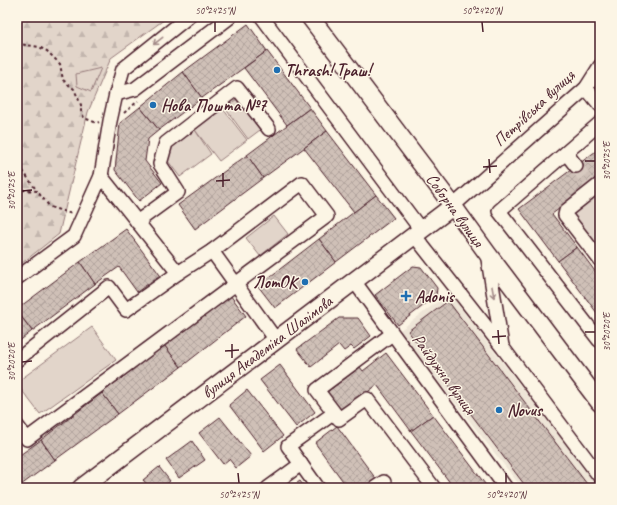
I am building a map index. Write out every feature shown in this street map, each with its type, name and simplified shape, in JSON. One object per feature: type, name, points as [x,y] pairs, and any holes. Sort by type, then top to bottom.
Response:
[{"type":"main road","name":"Соборна вулиця","points":[[310,17],[600,403]]},
{"type":"main road","name":"вулиця Академіка Шалімова","points":[[80,488],[453,206]]},
{"type":"street","points":[[17,278],[74,236],[101,176],[115,118],[116,94],[123,69],[188,17]]},
{"type":"street","points":[[116,94],[135,89],[230,17]]},
{"type":"street","points":[[262,17],[417,233],[600,477]]},
{"type":"street","name":"Петрівська вулиця","points":[[453,206],[586,88],[600,66]]},
{"type":"street","points":[[137,222],[178,192],[160,164],[166,143],[237,88],[269,129]]},
{"type":"street","points":[[586,88],[600,105]]},
{"type":"street","points":[[600,123],[499,211],[599,340],[600,339]]},
{"type":"street","points":[[566,153],[576,166]]},
{"type":"street","points":[[101,176],[178,273]]},
{"type":"street","points":[[17,360],[108,287],[126,310],[212,251],[302,183],[327,216],[26,439],[17,426]]},
{"type":"street","points":[[595,186],[566,211],[565,215],[600,260]]},
{"type":"street","points":[[212,251],[276,340]]},
{"type":"street","points":[[487,253],[503,348]]},
{"type":"street","name":"Райдужна вулиця","points":[[354,281],[506,488]]},
{"type":"street","points":[[392,334],[317,390],[339,420],[368,399],[434,488]]},
{"type":"street","points":[[318,488],[288,446],[334,413]]},
{"type":"street","points":[[268,488],[301,464]]},
{"type":"path","points":[[17,43],[39,47],[47,51],[60,64],[63,80],[74,89],[81,105],[81,111],[84,118],[97,123],[115,118],[138,100]]},
{"type":"path","points":[[17,173],[23,172],[50,207],[82,217]]},
{"type":"path","points":[[17,187],[22,190],[37,191]]},
{"type":"shaded area","name":"Novus","points":[[449,293],[599,488],[522,488],[399,331]]},
{"type":"green space","points":[[17,17],[168,17],[111,58],[88,112],[59,234],[17,267]]},
{"type":"green space","points":[[101,68],[91,92],[77,86],[76,74]]},
{"type":"green space","points":[[237,99],[260,130],[248,139],[225,108]]},
{"type":"green space","points":[[223,109],[247,140],[219,161],[195,130]]},
{"type":"green space","points":[[195,130],[211,154],[180,177],[168,161],[166,152]]},
{"type":"green space","points":[[600,191],[600,252],[572,216],[573,212]]},
{"type":"green space","points":[[274,216],[288,234],[260,256],[246,238]]},
{"type":"green space","points":[[92,327],[116,360],[40,414],[17,382]]},
{"type":"building","points":[[248,24],[267,51],[202,98],[183,72]]},
{"type":"building","points":[[267,51],[310,108],[287,125],[244,68]]},
{"type":"building","points":[[183,72],[202,98],[159,130],[140,107]]},
{"type":"building","points":[[140,107],[159,130],[148,139],[145,161],[162,183],[139,201],[115,170],[120,123]]},
{"type":"building","points":[[310,108],[327,131],[263,178],[247,155]]},
{"type":"building","points":[[327,131],[376,195],[354,212],[304,148]]},
{"type":"building","points":[[600,148],[600,179],[552,214],[577,247],[558,261],[519,209]]},
{"type":"building","points":[[247,155],[263,178],[195,229],[178,205]]},
{"type":"building","points":[[376,195],[394,218],[336,262],[319,239]]},
{"type":"building","points":[[126,229],[160,275],[137,292],[119,267],[95,284],[80,262]]},
{"type":"building","points":[[319,239],[336,262],[275,308],[258,286]]},
{"type":"building","points":[[577,247],[600,278],[600,317],[558,261]]},
{"type":"building","points":[[80,262],[95,284],[32,331],[17,309]]},
{"type":"building","name":"Adonis","points":[[413,266],[421,267],[437,288],[436,296],[398,325],[375,295]]},
{"type":"building","points":[[230,295],[246,316],[181,367],[164,345]]},
{"type":"building","name":"Novus","points":[[448,301],[590,488],[527,488],[408,331]]},
{"type":"building","points":[[17,311],[32,331],[17,343]]},
{"type":"building","points":[[339,318],[358,318],[371,336],[354,349],[351,346],[344,351],[339,345],[311,367],[297,349]]},
{"type":"building","points":[[164,345],[181,367],[118,414],[102,393]]},
{"type":"building","points":[[386,353],[433,415],[411,431],[377,385],[341,412],[327,392],[360,367],[363,371]]},
{"type":"building","points":[[280,365],[315,412],[296,427],[260,380]]},
{"type":"building","points":[[247,390],[283,436],[264,451],[229,405]]},
{"type":"building","points":[[102,393],[118,414],[55,460],[41,440]]},
{"type":"building","points":[[433,415],[488,488],[454,488],[411,431]]},
{"type":"building","points":[[220,417],[251,456],[236,468],[229,459],[223,464],[199,433]]},
{"type":"building","points":[[337,426],[376,479],[364,488],[348,488],[315,443]]},
{"type":"building","points":[[41,440],[55,460],[17,488],[17,457]]},
{"type":"building","points":[[192,441],[205,460],[179,478],[166,460]]},
{"type":"building","points":[[159,467],[170,481],[162,488],[150,488],[143,480]]},
{"type":"building","points":[[300,481],[305,488],[290,488]]},
{"type":"tunnel","points":[[576,166],[591,186]]},
{"type":"place","name":"Thrash! Траш!","points":[[277,70]]},
{"type":"place","name":"Нова Пошта №7","points":[[153,105]]},
{"type":"place","name":"ЛотОК","points":[[305,282]]},
{"type":"place","name":"Adonis","points":[[406,296]]},
{"type":"place","name":"Novus","points":[[499,410]]}]
